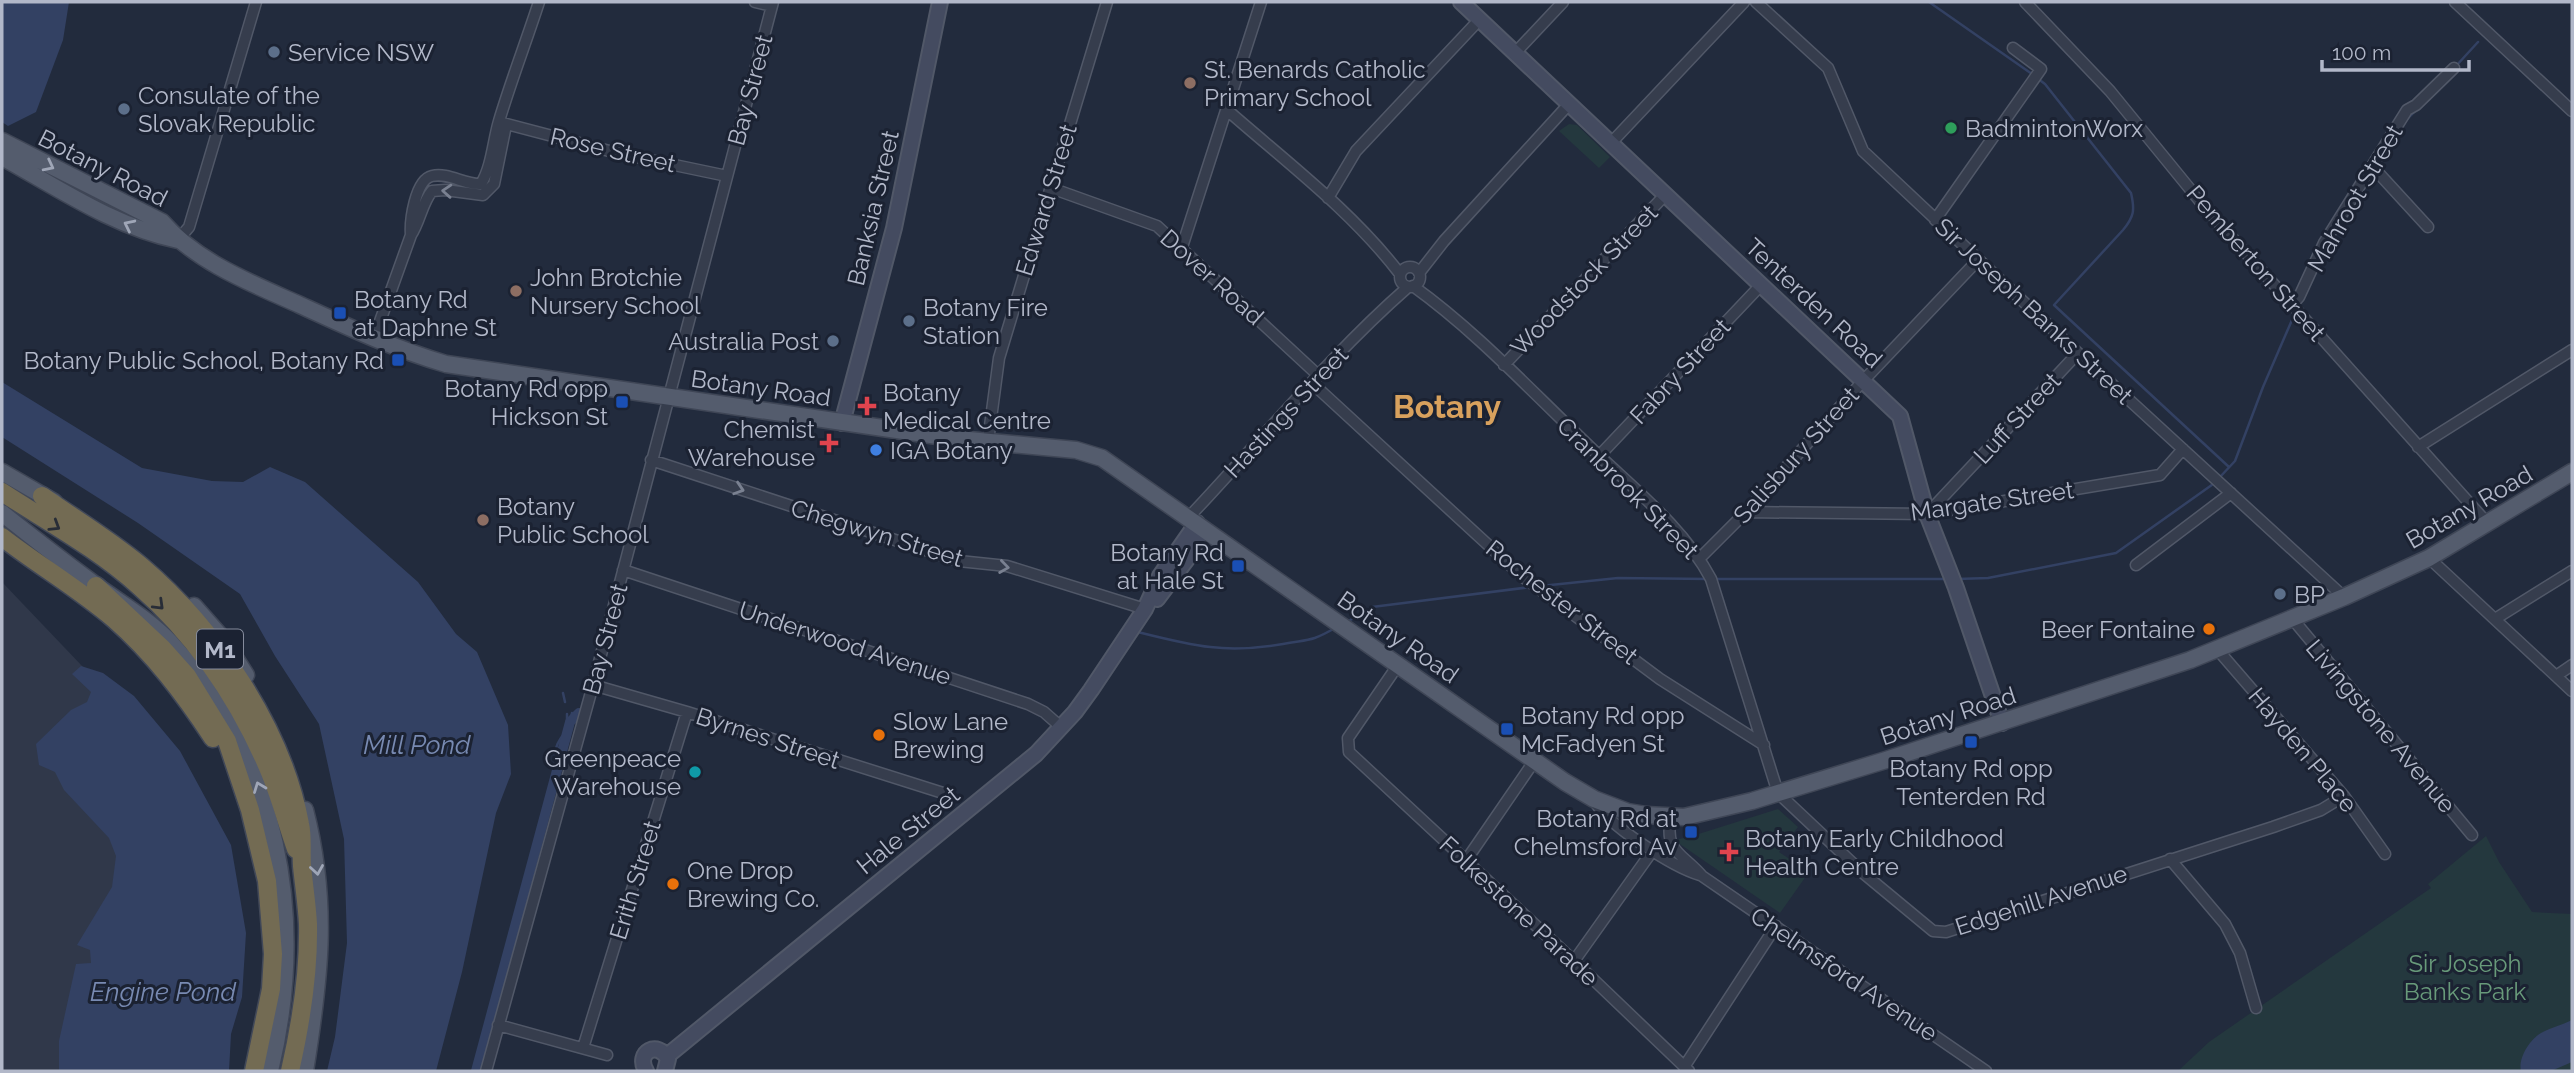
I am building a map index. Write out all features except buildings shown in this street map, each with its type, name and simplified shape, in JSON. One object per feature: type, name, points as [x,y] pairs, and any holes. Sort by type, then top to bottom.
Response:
[{"type":"highway","name":"M1","points":[[2,492],[107,561],[138,585],[171,616],[203,653],[228,690],[268,766],[302,866]]},
{"type":"highway","name":"M1","points":[[42,496],[142,567],[220,650],[243,683],[279,759],[301,825],[306,896],[308,957],[290,1071]]},
{"type":"highway","name":"M1","points":[[2,537],[113,618],[168,674],[191,704],[239,780],[260,845],[271,916],[271,989],[254,1071]]},
{"type":"highway","points":[[96,586],[153,639],[187,677],[227,741],[239,780]]},
{"type":"main road","name":"Botany Road","points":[[4,147],[83,202],[149,234],[178,240],[251,282],[374,338],[446,364],[842,423],[1089,453],[1114,465],[1594,800],[1628,812],[1671,818],[1714,811],[1778,793],[2002,723],[2217,649],[2344,597],[2429,558],[2572,472]]},
{"type":"main road","name":"M1","points":[[2,471],[42,496]]},
{"type":"main road","points":[[42,496],[88,519],[152,564],[223,639],[272,722],[303,801],[319,875],[319,983],[305,1071]]},
{"type":"main road","points":[[2,513],[96,586],[143,617],[169,641],[202,681],[248,760],[266,806],[278,851],[286,927],[284,986],[270,1071]]},
{"type":"street","points":[[178,240],[189,227],[256,2]]},
{"type":"street","points":[[374,338],[411,235],[410,219],[418,192],[427,179],[433,176],[481,184],[487,174],[499,122],[539,2]]},
{"type":"street","points":[[755,2],[772,4]]},
{"type":"street","name":"Banksia Street","points":[[842,423],[894,228],[940,2]]},
{"type":"street","name":"Edward Street","points":[[988,441],[999,358],[1107,2]]},
{"type":"street","points":[[1182,247],[1261,2]]},
{"type":"street","name":"Tenterden Road","points":[[1461,2],[1900,416],[1927,514],[1956,588],[2002,723]]},
{"type":"street","points":[[1516,52],[1563,2]]},
{"type":"street","points":[[1611,143],[1744,2]]},
{"type":"street","name":"Sir Joseph Banks Street","points":[[1756,2],[1828,68],[1863,151],[2344,597]]},
{"type":"street","name":"Pemberton Street","points":[[2025,2],[2109,91],[2203,205],[2488,524]]},
{"type":"street","points":[[2455,2],[2572,111]]},
{"type":"street","name":"Bay Street","points":[[486,1071],[593,685],[772,4]]},
{"type":"street","points":[[1328,198],[1356,151],[1480,19]]},
{"type":"street","points":[[1936,220],[2042,69],[2013,48]]},
{"type":"street","name":"Mahroot Street","points":[[2292,305],[2299,297],[2324,243],[2407,110],[2416,105],[2454,68]]},
{"type":"street","name":"Hastings Street","points":[[1196,523],[1315,379],[1384,308],[1570,103]]},
{"type":"street","name":"Cranbrook Street","points":[[1226,109],[1328,198],[1599,456],[1700,558],[1711,579],[1778,793]]},
{"type":"street","name":"Rose Street","points":[[499,122],[617,153],[727,176]]},
{"type":"street","points":[[2372,166],[2428,228]]},
{"type":"street","name":"Dover Road","points":[[1051,188],[1157,226],[1182,247],[1315,379]]},
{"type":"street","name":"Woodstock Street","points":[[1504,365],[1665,195]]},
{"type":"street","name":"Salisbury Street","points":[[1700,558],[1746,512],[1863,381],[1978,260]]},
{"type":"street","name":"Fabry Street","points":[[1599,456],[1761,285]]},
{"type":"street","points":[[2418,447],[2572,351]]},
{"type":"street","name":"Luff Street","points":[[1927,514],[2078,353]]},
{"type":"street","name":"Rochester Street","points":[[1315,379],[1523,577],[1660,678],[1764,746]]},
{"type":"street","name":"Margate Street","points":[[1746,512],[1927,514],[2160,475],[2183,449]]},
{"type":"street","name":"Chegwyn Street","points":[[651,460],[959,561],[1007,566],[1145,609]]},
{"type":"street","points":[[2136,565],[2231,493]]},
{"type":"street","name":"Hale Street","points":[[666,1067],[1036,754],[1057,723],[1091,690],[1145,609],[1160,576],[1196,523]]},
{"type":"street","points":[[2429,558],[2572,691]]},
{"type":"street","name":"Underwood Avenue","points":[[623,570],[1040,709],[1057,723]]},
{"type":"street","points":[[2495,619],[2572,571]]},
{"type":"street","name":"Livingstone Avenue","points":[[2291,617],[2472,835]]},
{"type":"street","name":"Hayden Place","points":[[2217,649],[2344,796],[2385,854]]},
{"type":"street","name":"Folkestone Parade","points":[[1398,665],[1348,738],[1349,752],[1686,1069]]},
{"type":"street","points":[[2556,676],[2572,666]]},
{"type":"street","name":"Byrnes Street","points":[[593,685],[943,793]]},
{"type":"street","name":"Erith Street","points":[[583,1048],[687,712]]},
{"type":"street","points":[[1465,862],[1535,760]]},
{"type":"street","name":"Edgehill Avenue","points":[[1778,793],[1863,873],[1933,931],[1946,932],[2321,810],[2344,796]]},
{"type":"street","name":"Chelmsford Avenue","points":[[1594,800],[1602,813],[1653,850],[1684,870],[1702,876]]},
{"type":"street","name":"Chelmsford Avenue","points":[[1671,818],[1671,846],[1702,876],[1986,1071]]},
{"type":"street","points":[[1574,961],[1653,850]]},
{"type":"street","points":[[2170,859],[2225,924],[2240,953],[2256,1008]]},
{"type":"street","points":[[1686,1069],[1776,926]]},
{"type":"street","points":[[498,1025],[607,1055]]},
{"type":"street","points":[[644,1070],[644,1057],[649,1051],[661,1050],[666,1067]]},
{"type":"shaded area","points":[[2,582],[164,752],[209,1071],[2,1071]]},
{"type":"green space","points":[[1569,124],[1577,125],[1610,157],[1599,168],[1559,131]]},
{"type":"green space","points":[[1778,809],[1798,827],[1779,852],[1809,872],[1780,913],[1674,840],[1689,837]]},
{"type":"green space","name":"Sir Joseph Banks Park","points":[[2486,836],[2499,862],[2532,912],[2572,914],[2572,1071],[2178,1071],[2209,1042],[2431,888],[2428,884]]},
{"type":"water","points":[[2,2],[69,2],[63,40],[36,112],[8,126],[2,122]]},
{"type":"water","name":"Mill Pond","points":[[2,382],[142,468],[212,481],[243,482],[270,467],[305,482],[418,582],[456,634],[477,652],[508,725],[511,774],[496,813],[462,972],[436,1071],[327,1071],[335,1037],[347,943],[344,839],[319,724],[275,656],[240,594],[138,523],[2,437]]},
{"type":"water","name":"Engine Pond","points":[[81,666],[103,673],[134,696],[180,751],[231,845],[246,933],[242,997],[231,1034],[229,1071],[59,1071],[59,1041],[76,964],[91,963],[90,950],[77,945],[112,887],[116,856],[109,838],[64,790],[55,772],[39,765],[36,744],[71,710],[87,702],[91,692],[72,674]]},
{"type":"water","points":[[2572,1020],[2572,1062],[2551,1071],[2521,1071],[2525,1050],[2532,1040],[2545,1031]]},
{"type":"waterway","points":[[1929,2],[2032,74]]},
{"type":"waterway","points":[[2456,66],[2478,42]]},
{"type":"waterway","points":[[2037,78],[2045,84],[2131,193],[2133,204],[2133,213],[2127,225],[2054,305],[2229,467]]},
{"type":"waterway","points":[[2404,122],[2414,112]]},
{"type":"waterway","points":[[2220,477],[2235,461],[2295,313]]},
{"type":"waterway","points":[[1957,579],[1988,578],[2116,553],[2216,482]]},
{"type":"waterway","points":[[1541,586],[1618,578],[1709,579]]},
{"type":"waterway","points":[[1715,579],[1947,579]]},
{"type":"waterway","points":[[1347,622],[1372,607],[1531,587]]},
{"type":"waterway","points":[[1138,632],[1193,645],[1244,648],[1310,639],[1335,628]]},
{"type":"waterway","points":[[563,693],[565,702]]},
{"type":"waterway","points":[[570,722],[572,713]]},
{"type":"waterway","points":[[476,1071],[570,722],[579,713]]},
{"type":"waterway","points":[[557,771],[555,755],[557,745],[567,731],[567,714]]},
{"type":"place","name":"Service NSW","points":[[274,52]]},
{"type":"place","name":"St. Benards Catholic Primary School","points":[[1190,83]]},
{"type":"place","name":"Consulate of the Slovak Republic","points":[[124,109]]},
{"type":"place","name":"BadmintonWorx","points":[[1951,128]]},
{"type":"place","name":"John Brotchie Nursery School","points":[[516,291]]},
{"type":"place","name":"Botany Rd at Daphne St","points":[[340,313]]},
{"type":"place","name":"Botany Fire Station","points":[[909,321]]},
{"type":"place","name":"Australia Post","points":[[833,341]]},
{"type":"place","name":"Botany Public School, Botany Rd","points":[[398,360]]},
{"type":"place","name":"Botany Rd opp Hickson St","points":[[622,402]]},
{"type":"place","name":"Botany Medical Centre","points":[[867,406]]},
{"type":"place","name":"Chemist Warehouse","points":[[829,443]]},
{"type":"place","name":"IGA Botany","points":[[876,450]]},
{"type":"place","name":"Botany Public School","points":[[483,520]]},
{"type":"place","name":"Botany Rd at Hale St","points":[[1238,566]]},
{"type":"place","name":"BP","points":[[2280,594]]},
{"type":"place","name":"Beer Fontaine","points":[[2209,629]]},
{"type":"place","name":"Botany Rd opp McFadyen St","points":[[1507,729]]},
{"type":"place","name":"Slow Lane Brewing","points":[[879,735]]},
{"type":"place","name":"Botany Rd opp Tenterden Rd","points":[[1971,742]]},
{"type":"place","name":"Greenpeace Warehouse","points":[[695,772]]},
{"type":"place","name":"Botany Rd at Chelmsford Av","points":[[1691,832]]},
{"type":"place","name":"Botany Early Childhood Health Centre","points":[[1729,852]]},
{"type":"place","name":"One Drop Brewing Co.","points":[[673,884]]},
{"type":"district","name":"Botany","points":[[1447,406]]}]
